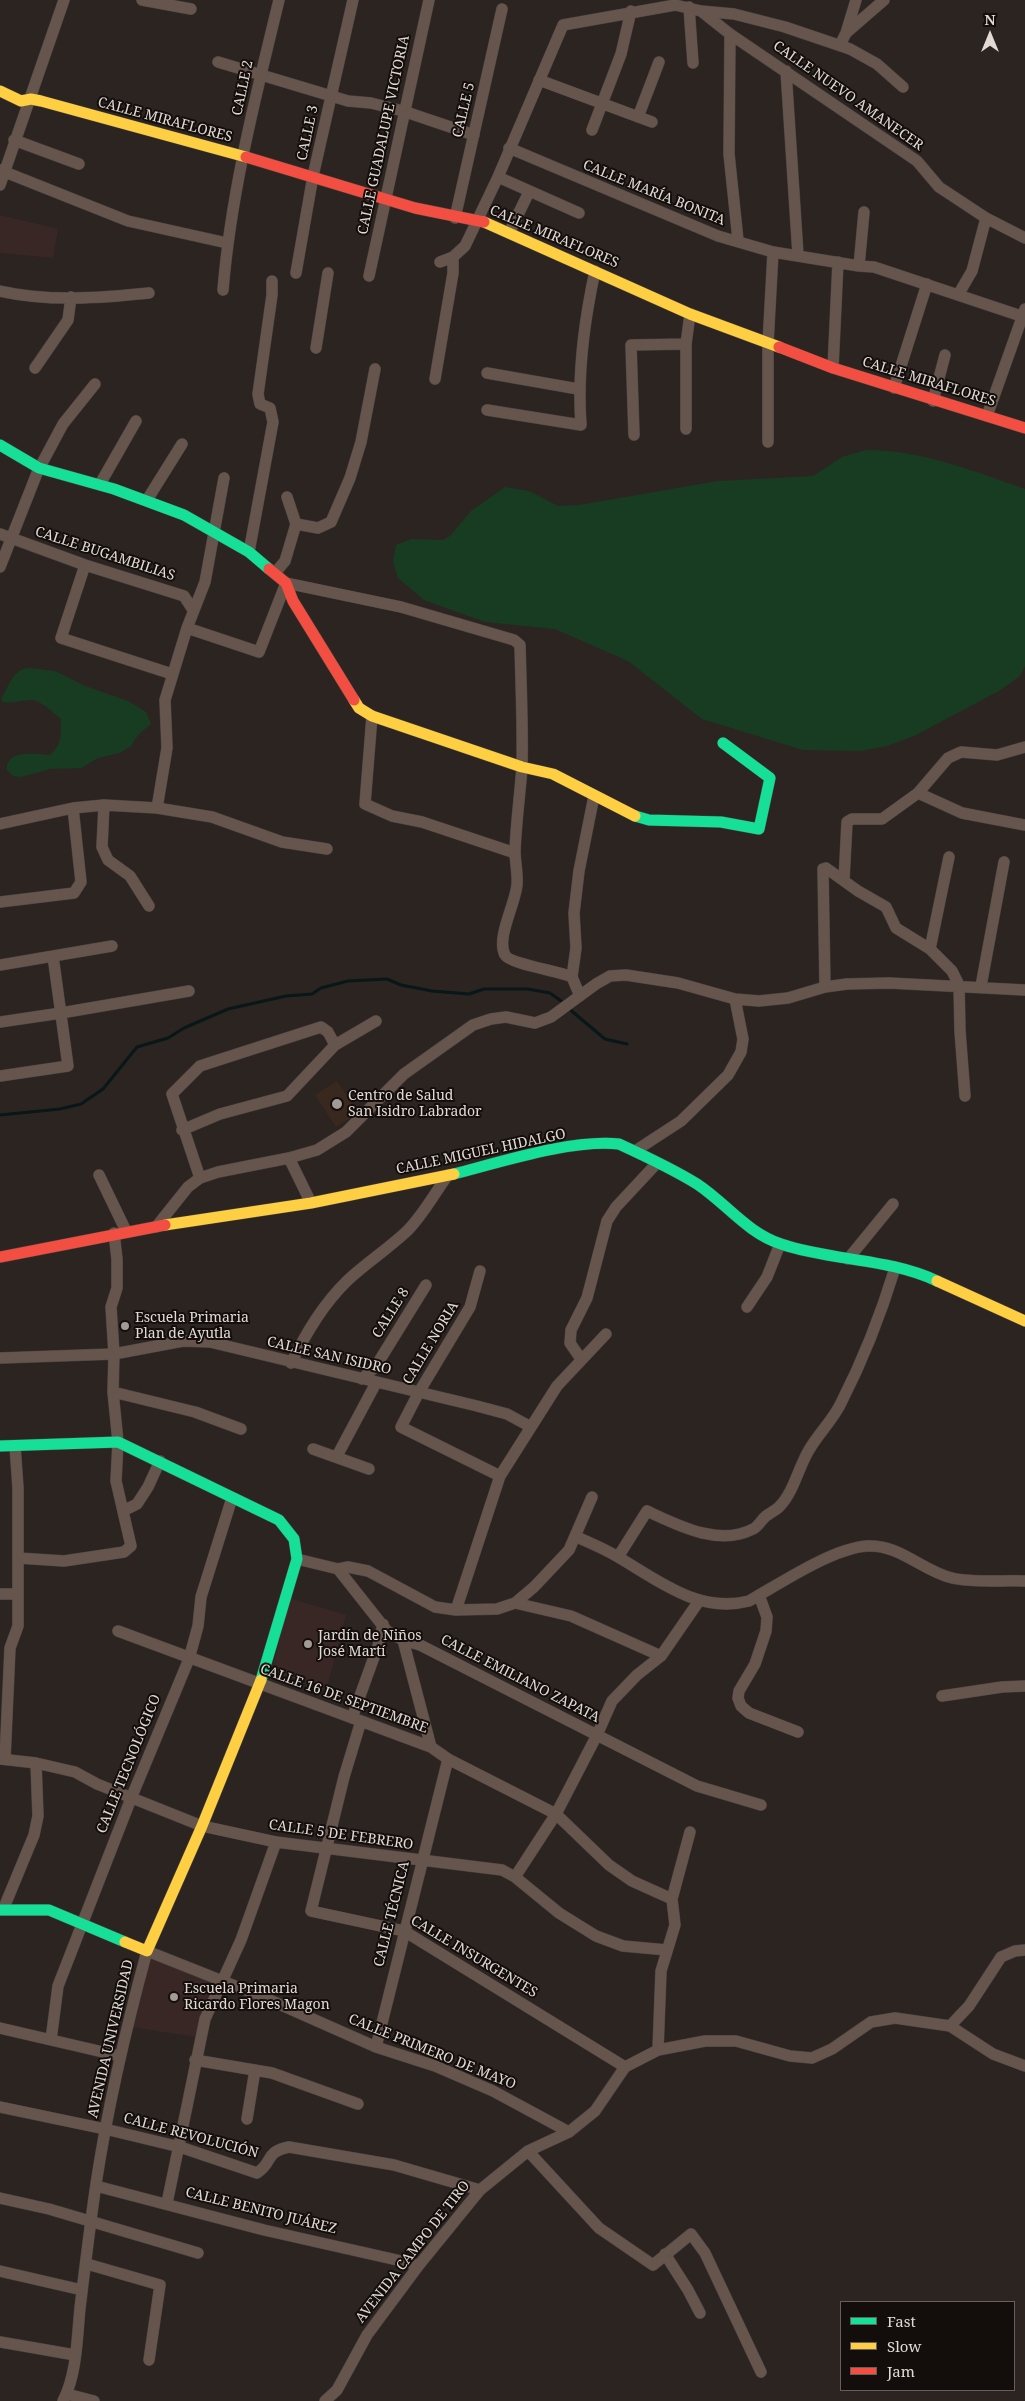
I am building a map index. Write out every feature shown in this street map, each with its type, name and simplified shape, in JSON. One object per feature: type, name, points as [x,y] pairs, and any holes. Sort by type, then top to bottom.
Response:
[{"type":"street","points":[[0,185],[2,171],[31,99],[64,0]]},
{"type":"street","points":[[142,0],[192,9]]},
{"type":"street","name":"CALLE 2","points":[[223,290],[227,242],[243,157],[279,0]]},
{"type":"street","name":"CALLE 3","points":[[296,273],[314,176],[353,0]]},
{"type":"street","name":"CALLE GUADALUPE VICTORIA","points":[[369,276],[403,111],[429,0]]},
{"type":"street","points":[[840,45],[846,33],[856,0]]},
{"type":"street","points":[[846,33],[884,0]]},
{"type":"street","points":[[440,262],[453,257],[465,246],[498,177],[563,25],[674,2],[701,11],[742,16],[785,27],[840,45],[877,64],[903,87]]},
{"type":"street","points":[[689,7],[693,62]]},
{"type":"street","name":"CALLE 5","points":[[455,218],[502,9]]},
{"type":"street","points":[[592,130],[621,54],[631,11]]},
{"type":"street","name":"CALLE NUEVO AMANECER","points":[[701,11],[730,34],[917,161],[939,187],[986,218],[1025,238]]},
{"type":"street","points":[[730,34],[729,154],[738,240]]},
{"type":"street","points":[[218,62],[348,101],[371,103],[403,111],[474,135]]},
{"type":"street","points":[[638,117],[659,62]]},
{"type":"street","points":[[786,71],[798,255]]},
{"type":"street","points":[[539,80],[652,122]]},
{"type":"street","name":"CALLE MIRAFLORES","points":[[0,91],[21,101],[31,99],[314,176],[386,200],[455,218],[478,220],[690,314],[768,344],[933,401],[1025,428]]},
{"type":"street","points":[[14,140],[79,164]]},
{"type":"street","name":"CALLE MARÍA BONITA","points":[[509,148],[718,236],[738,240],[773,252],[874,267],[958,295],[1023,313]]},
{"type":"street","points":[[2,171],[128,221],[227,242]]},
{"type":"street","points":[[498,177],[579,213]]},
{"type":"street","points":[[509,233],[529,192]]},
{"type":"street","points":[[859,266],[864,212]]},
{"type":"street","points":[[958,295],[972,271],[986,218]]},
{"type":"street","points":[[768,442],[768,344],[773,252]]},
{"type":"street","points":[[435,379],[453,273],[453,257]]},
{"type":"street","points":[[833,368],[838,262]]},
{"type":"street","points":[[487,410],[581,425],[578,388],[586,315],[595,271]]},
{"type":"street","points":[[316,348],[328,273]]},
{"type":"street","points":[[249,552],[273,422],[270,408],[260,404],[258,394],[272,295],[272,281]]},
{"type":"street","points":[[894,388],[927,284]]},
{"type":"street","points":[[0,291],[20,295],[71,298],[149,293]]},
{"type":"street","points":[[35,368],[68,320],[71,298]]},
{"type":"street","points":[[987,416],[1023,313]]},
{"type":"street","points":[[686,429],[686,344],[690,314]]},
{"type":"street","points":[[634,435],[632,345],[686,344]]},
{"type":"street","points":[[933,401],[945,355]]},
{"type":"street","points":[[296,524],[318,528],[331,522],[350,478],[360,442],[375,369]]},
{"type":"street","points":[[487,373],[578,388]]},
{"type":"street","points":[[0,567],[39,468],[63,424],[95,384]]},
{"type":"street","points":[[100,484],[136,421]]},
{"type":"street","points":[[148,500],[182,444]]},
{"type":"street","points":[[0,445],[39,468],[63,476],[100,484],[148,500],[184,515],[249,552],[286,583],[293,601],[329,662],[359,708],[372,716],[522,767],[553,774],[627,813],[649,820],[721,822],[758,829],[770,778],[723,743]]},
{"type":"street","points":[[157,808],[167,748],[164,700],[193,610],[205,582],[224,478]]},
{"type":"street","points":[[275,573],[286,561],[296,524],[287,497]]},
{"type":"street","name":"CALLE BUGAMBILIAS","points":[[0,534],[184,596],[193,610]]},
{"type":"street","points":[[85,564],[61,638],[172,674]]},
{"type":"street","points":[[184,596],[205,582]]},
{"type":"street","points":[[187,628],[259,652],[286,583]]},
{"type":"street","points":[[286,583],[401,607],[514,640],[520,645],[522,767],[515,853],[517,885],[510,919],[502,940],[504,954],[508,960],[518,964],[559,971],[572,977]]},
{"type":"street","points":[[372,716],[365,804],[392,816],[422,822],[515,853]]},
{"type":"street","points":[[844,880],[848,822],[852,819],[882,818],[918,793],[948,758],[961,752],[997,755],[1025,747]]},
{"type":"street","points":[[918,793],[962,812],[1025,825]]},
{"type":"street","points":[[580,996],[572,977],[576,948],[574,913],[579,871],[594,796]]},
{"type":"street","points":[[104,805],[102,848],[108,860],[130,876],[149,906]]},
{"type":"street","points":[[0,824],[74,808],[104,805],[157,808],[212,817],[282,842],[327,849]]},
{"type":"street","points":[[0,902],[74,893],[81,882],[74,808]]},
{"type":"street","points":[[930,949],[949,857]]},
{"type":"street","points":[[981,986],[1004,862]]},
{"type":"street","points":[[825,988],[823,869],[826,868],[858,891],[886,907],[896,928],[930,949],[952,971],[960,985],[960,1030],[966,1096]]},
{"type":"street","points":[[0,965],[112,946]]},
{"type":"street","points":[[0,1076],[68,1066],[53,956]]},
{"type":"street","points":[[156,1227],[188,1187],[200,1178],[218,1172],[289,1158],[317,1150],[346,1132],[404,1074],[473,1025],[491,1019],[506,1017],[535,1023],[551,1017],[610,976],[626,975],[678,983],[735,999],[759,1000],[788,998],[847,984],[960,985],[1025,990]]},
{"type":"street","points":[[0,1022],[189,991]]},
{"type":"street","points":[[635,1151],[681,1121],[728,1075],[741,1052],[743,1038],[735,999]]},
{"type":"street","points":[[182,1130],[220,1114],[287,1096],[335,1045],[376,1021]]},
{"type":"street","points":[[200,1178],[182,1130],[172,1094],[200,1066],[321,1027],[328,1032],[335,1045]]},
{"type":"street","name":"CALLE MIGUEL HIDALGO","points":[[0,1257],[114,1233],[311,1203],[448,1175],[553,1150],[609,1143],[619,1144],[635,1151],[698,1185],[756,1232],[780,1244],[848,1259],[870,1261],[931,1278],[1005,1314],[1025,1321]]},
{"type":"street","points":[[289,1158],[311,1203]]},
{"type":"street","points":[[581,1358],[570,1343],[571,1330],[586,1298],[606,1221],[616,1207],[657,1163]]},
{"type":"street","points":[[99,1175],[126,1231]]},
{"type":"street","points":[[291,1362],[324,1306],[347,1281],[378,1258],[408,1230],[426,1208],[448,1175]]},
{"type":"street","points":[[848,1259],[893,1204]]},
{"type":"street","points":[[18,1558],[64,1561],[124,1552],[131,1546],[116,1481],[118,1442],[113,1392],[114,1354],[111,1308],[117,1288],[117,1258],[114,1233]]},
{"type":"street","points":[[747,1307],[767,1277],[780,1244]]},
{"type":"street","points":[[618,1557],[647,1511],[680,1526],[702,1533],[722,1535],[739,1534],[754,1529],[765,1516],[779,1507],[792,1488],[809,1451],[840,1404],[884,1304],[895,1268]]},
{"type":"street","name":"CALLE NORIA","points":[[480,1271],[470,1307],[419,1392],[401,1427],[500,1476]]},
{"type":"street","name":"CALLE 8","points":[[362,1380],[376,1366],[426,1285]]},
{"type":"street","points":[[456,1610],[500,1476],[557,1386],[581,1358],[606,1334]]},
{"type":"street","name":"CALLE SAN ISIDRO","points":[[0,1358],[114,1354],[183,1341],[201,1342],[477,1406],[507,1414],[531,1427]]},
{"type":"street","points":[[337,1456],[376,1383]]},
{"type":"street","points":[[113,1392],[195,1412],[241,1429]]},
{"type":"street","points":[[0,1446],[118,1442],[279,1520],[294,1539],[296,1559],[338,1569],[348,1568],[368,1571],[426,1603],[456,1610],[497,1609],[515,1603],[534,1587],[563,1557],[577,1537],[592,1497]]},
{"type":"street","points":[[2,1758],[10,1648],[18,1626],[18,1488],[15,1446]]},
{"type":"street","points":[[314,1449],[369,1468]]},
{"type":"street","points":[[123,1511],[137,1504],[148,1487],[160,1461]]},
{"type":"street","name":"CALLE TECNOLÓGICO","points":[[51,2040],[58,1986],[132,1796],[189,1659],[198,1626],[201,1597],[232,1498]]},
{"type":"street","points":[[577,1537],[618,1557],[650,1578],[699,1601],[720,1605],[734,1605],[759,1595],[834,1555],[866,1546],[896,1550],[953,1579],[1025,1581]]},
{"type":"street","name":"AVENIDA UNIVERSIDAD","points":[[65,2398],[75,2355],[82,2290],[105,2129],[120,2056],[146,1951],[202,1826],[260,1685],[296,1559]]},
{"type":"street","name":"CALLE EMILIANO ZAPATA","points":[[338,1569],[348,1584],[388,1631],[403,1640],[420,1646],[697,1786],[761,1805]]},
{"type":"street","points":[[0,1594],[18,1594]]},
{"type":"street","points":[[759,1595],[767,1617],[766,1631],[755,1664],[739,1690],[738,1698],[741,1706],[749,1713],[798,1732]]},
{"type":"street","points":[[515,1877],[556,1814],[598,1735],[612,1701],[638,1675],[661,1656],[699,1601]]},
{"type":"street","points":[[515,1603],[571,1616],[661,1656]]},
{"type":"street","name":"CALLE INSURGENTES","points":[[383,1624],[356,1720],[311,1911],[404,1931],[625,2067]]},
{"type":"street","name":"CALLE 16 DE SEPTIEMBRE","points":[[118,1631],[189,1659],[431,1747],[448,1759],[532,1800],[556,1814],[609,1865],[632,1881],[672,1899]]},
{"type":"street","points":[[403,1640],[431,1747]]},
{"type":"street","points":[[942,1696],[1002,1686],[1025,1686]]},
{"type":"street","name":"CALLE 5 DE FEBRERO","points":[[2,1758],[75,1772],[97,1784],[132,1796],[202,1826],[276,1842],[502,1870],[515,1877],[559,1913],[596,1936],[623,1946],[668,1950]]},
{"type":"street","name":"CALLE TÉCNICA","points":[[376,2047],[448,1759]]},
{"type":"street","points":[[1,1910],[34,1835],[38,1799],[36,1763]]},
{"type":"street","points":[[658,2050],[661,1971],[675,1925],[672,1899],[690,1832]]},
{"type":"street","points":[[168,2203],[205,2019],[241,1940],[276,1842]]},
{"type":"street","name":"CALLE PRIMERO DE MAYO","points":[[1,1910],[49,1910],[376,2047],[435,2066],[492,2091],[569,2132]]},
{"type":"street","points":[[950,2026],[970,2006],[1001,1957],[1015,1951],[1025,1950]]},
{"type":"street","name":"AVENIDA CAMPO DE TIRO","points":[[325,2401],[337,2390],[367,2335],[419,2265],[480,2190],[528,2152],[569,2132],[595,2111],[625,2067],[658,2050],[705,2042],[736,2041],[790,2056],[812,2058],[832,2048],[871,2022],[895,2018],[950,2026],[993,2054],[1025,2066]]},
{"type":"street","points":[[0,2028],[120,2056]]},
{"type":"street","points":[[196,2060],[272,2073],[358,2104]]},
{"type":"street","points":[[247,2119],[255,2070]]},
{"type":"street","name":"CALLE REVOLUCIÓN","points":[[0,2107],[105,2129],[180,2148],[257,2173],[264,2169],[272,2153],[289,2148],[394,2164],[480,2190]]},
{"type":"street","points":[[528,2152],[599,2228],[653,2265],[691,2234],[705,2253],[722,2286],[761,2372]]},
{"type":"street","name":"CALLE BENITO JUÁREZ","points":[[96,2186],[140,2198],[168,2203],[264,2230],[419,2265]]},
{"type":"street","points":[[0,2198],[198,2253]]},
{"type":"street","points":[[665,2254],[700,2313]]},
{"type":"street","points":[[87,2264],[160,2285],[149,2360]]},
{"type":"street","points":[[0,2272],[82,2290]]},
{"type":"street","points":[[0,2342],[75,2355]]},
{"type":"street","points":[[65,2398],[94,2401]]},
{"type":"shaded area","points":[[0,215],[58,229],[53,258],[0,253]]},
{"type":"shaded area","name":"Centro de Salud San Isidro Labrador","points":[[337,1081],[358,1113],[336,1127],[315,1095]]},
{"type":"shaded area","name":"Jardín de Niños José Martí","points":[[289,1598],[346,1615],[327,1687],[272,1672]]},
{"type":"shaded area","name":"Escuela Primaria Ricardo Flores Magon","points":[[149,1957],[214,1983],[203,2011],[196,2037],[131,2027]]},
{"type":"green space","points":[[866,450],[887,451],[927,458],[967,469],[1025,489],[1025,666],[1020,676],[999,691],[914,736],[887,746],[861,751],[803,750],[702,719],[628,661],[555,629],[485,622],[424,600],[398,578],[393,562],[396,545],[411,539],[443,540],[450,536],[471,511],[505,487],[529,491],[558,506],[579,505],[718,481],[813,476],[842,457]]},
{"type":"green space","points":[[29,668],[55,671],[85,686],[128,701],[146,712],[151,724],[139,734],[130,747],[119,753],[98,758],[81,768],[50,769],[21,777],[13,776],[7,770],[11,759],[23,754],[50,755],[57,747],[61,734],[61,719],[43,704],[31,700],[3,702],[1,699],[15,675],[19,671]]},
{"type":"waterway","points":[[0,1115],[60,1109],[81,1104],[103,1089],[137,1047],[168,1038],[184,1028],[228,1009],[286,996],[312,994],[321,988],[348,981],[387,979],[401,985],[432,991],[469,994],[484,989],[528,989],[550,993],[564,1003]]},
{"type":"waterway","points":[[568,1008],[605,1039],[627,1044]]},
{"type":"traffic: fast","points":[[0,445],[39,468],[114,489],[184,515],[249,552],[269,569]]},
{"type":"traffic: fast","points":[[635,816],[649,820],[721,822],[759,829],[770,778],[723,743]]},
{"type":"traffic: fast","points":[[454,1174],[559,1148],[600,1143],[619,1144],[697,1184],[747,1225],[769,1239],[800,1250],[899,1268],[937,1281]]},
{"type":"traffic: fast","points":[[0,1446],[118,1442],[279,1520],[294,1539],[297,1559],[261,1680]]},
{"type":"traffic: fast","points":[[0,1910],[49,1910],[125,1942]]},
{"type":"traffic: slow","points":[[0,91],[21,101],[31,99],[41,101],[246,157]]},
{"type":"traffic: slow","points":[[484,222],[690,314],[779,347]]},
{"type":"traffic: slow","points":[[354,700],[359,708],[372,716],[522,767],[553,774],[635,816]]},
{"type":"traffic: slow","points":[[165,1225],[311,1203],[454,1174]]},
{"type":"traffic: slow","points":[[937,1281],[1025,1321]]},
{"type":"traffic: slow","points":[[125,1942],[147,1951],[202,1826],[261,1680]]},
{"type":"traffic: jam","points":[[246,157],[415,208],[484,222]]},
{"type":"traffic: jam","points":[[779,347],[833,368],[1025,428]]},
{"type":"traffic: jam","points":[[269,569],[286,583],[293,601],[354,700]]},
{"type":"traffic: jam","points":[[0,1257],[165,1225]]},
{"type":"place","name":"Centro de Salud San Isidro Labrador","points":[[337,1104]]},
{"type":"place","name":"Escuela Primaria Plan de Ayutla","points":[[125,1326]]},
{"type":"place","name":"Jardín de Niños José Martí","points":[[308,1644]]},
{"type":"place","name":"Escuela Primaria Ricardo Flores Magon","points":[[174,1997]]}]
